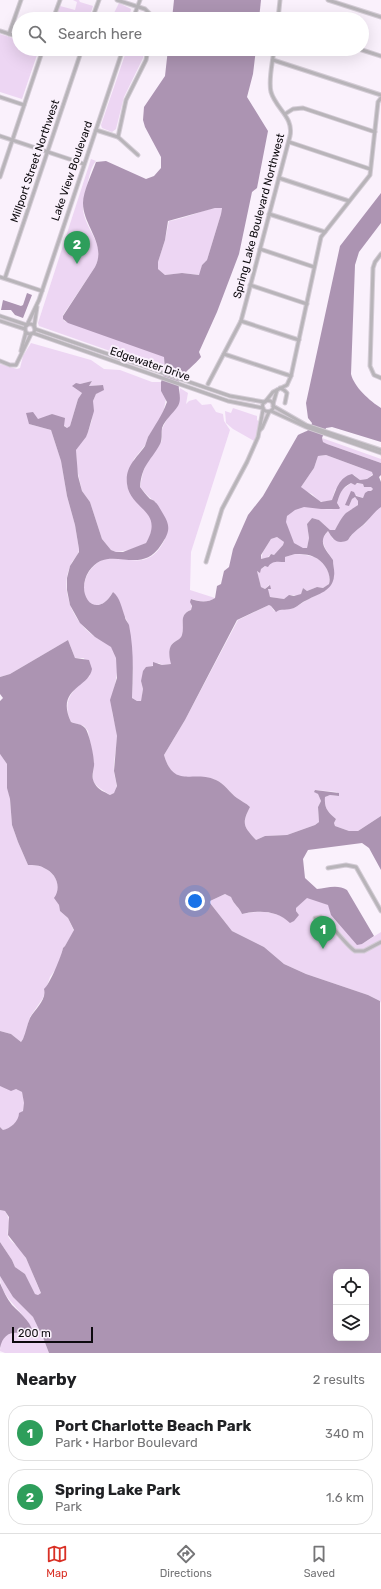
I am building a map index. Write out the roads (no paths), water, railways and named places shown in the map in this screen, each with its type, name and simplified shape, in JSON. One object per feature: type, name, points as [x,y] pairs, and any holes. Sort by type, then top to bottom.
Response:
[{"type":"street","points":[[17,12],[21,0]]},
{"type":"street","points":[[56,12],[60,0]]},
{"type":"street","points":[[95,12],[99,0]]},
{"type":"street","points":[[117,0],[149,12]]},
{"type":"street","points":[[135,12],[140,0]]},
{"type":"street","points":[[279,12],[280,0]]},
{"type":"street","points":[[328,0],[365,12]]},
{"type":"street","points":[[369,13],[381,17]]},
{"type":"street","points":[[9,34],[12,26]]},
{"type":"street","points":[[0,31],[12,35]]},
{"type":"street","points":[[369,52],[381,56]]},
{"type":"street","points":[[0,178],[41,56]]},
{"type":"street","name":"Millport Street Northwest","points":[[5,278],[80,56]]},
{"type":"street","name":"Lake View Boulevard","points":[[20,357],[27,325],[39,300],[121,56]]},
{"type":"street","points":[[118,137],[126,100],[147,56]]},
{"type":"street","name":"Spring Lake Boulevard Northwest","points":[[208,384],[241,321],[288,142],[291,126],[271,90],[273,56]]},
{"type":"street","points":[[260,430],[265,402],[273,392],[287,385],[291,376],[321,237],[370,175],[378,102],[381,96],[273,60]]},
{"type":"street","points":[[0,97],[24,105]]},
{"type":"street","points":[[285,114],[293,109],[303,108],[375,132]]},
{"type":"street","points":[[96,130],[118,137],[138,155]]},
{"type":"street","points":[[0,136],[84,164]]},
{"type":"street","points":[[288,142],[370,169]]},
{"type":"street","points":[[279,178],[349,201]]},
{"type":"street","points":[[269,214],[325,232]]},
{"type":"street","points":[[260,249],[314,267]]},
{"type":"street","points":[[381,254],[373,268],[370,366],[374,375],[381,378]]},
{"type":"street","points":[[377,259],[381,261]]},
{"type":"street","points":[[0,277],[42,291]]},
{"type":"street","points":[[250,285],[307,304]]},
{"type":"street","name":"Lake View Boulevard","points":[[20,357],[33,331],[39,300]]},
{"type":"street","points":[[0,316],[27,325],[32,324],[33,331],[25,331],[0,321]]},
{"type":"street","points":[[241,321],[299,340]]},
{"type":"street","name":"Edgewater Drive","points":[[33,331],[106,358],[183,382],[237,398],[265,402],[270,401],[273,405]]},
{"type":"street","name":"Edgewater Drive","points":[[33,331],[135,364],[161,375]]},
{"type":"street","points":[[224,354],[291,376]]},
{"type":"street","points":[[0,361],[15,366],[20,357]]},
{"type":"street","points":[[106,358],[109,357],[131,365],[135,364]]},
{"type":"street","name":"Edgewater Drive","points":[[183,382],[228,401],[270,411]]},
{"type":"street","points":[[278,389],[284,390],[287,393],[285,403]]},
{"type":"street","points":[[206,562],[222,508],[247,462],[260,430],[273,405],[278,389]]},
{"type":"street","points":[[273,405],[306,426]]},
{"type":"street","points":[[270,411],[306,426],[381,452]]},
{"type":"street","points":[[328,868],[346,865],[356,868],[381,911]]},
{"type":"street","points":[[315,918],[321,917],[326,919],[344,942],[355,952],[364,951],[381,942]]},
{"type":"place","name":"Spring Lake Park","points":[[77,264]]},
{"type":"place","name":"Port Charlotte Beach Park","points":[[323,949]]}]
